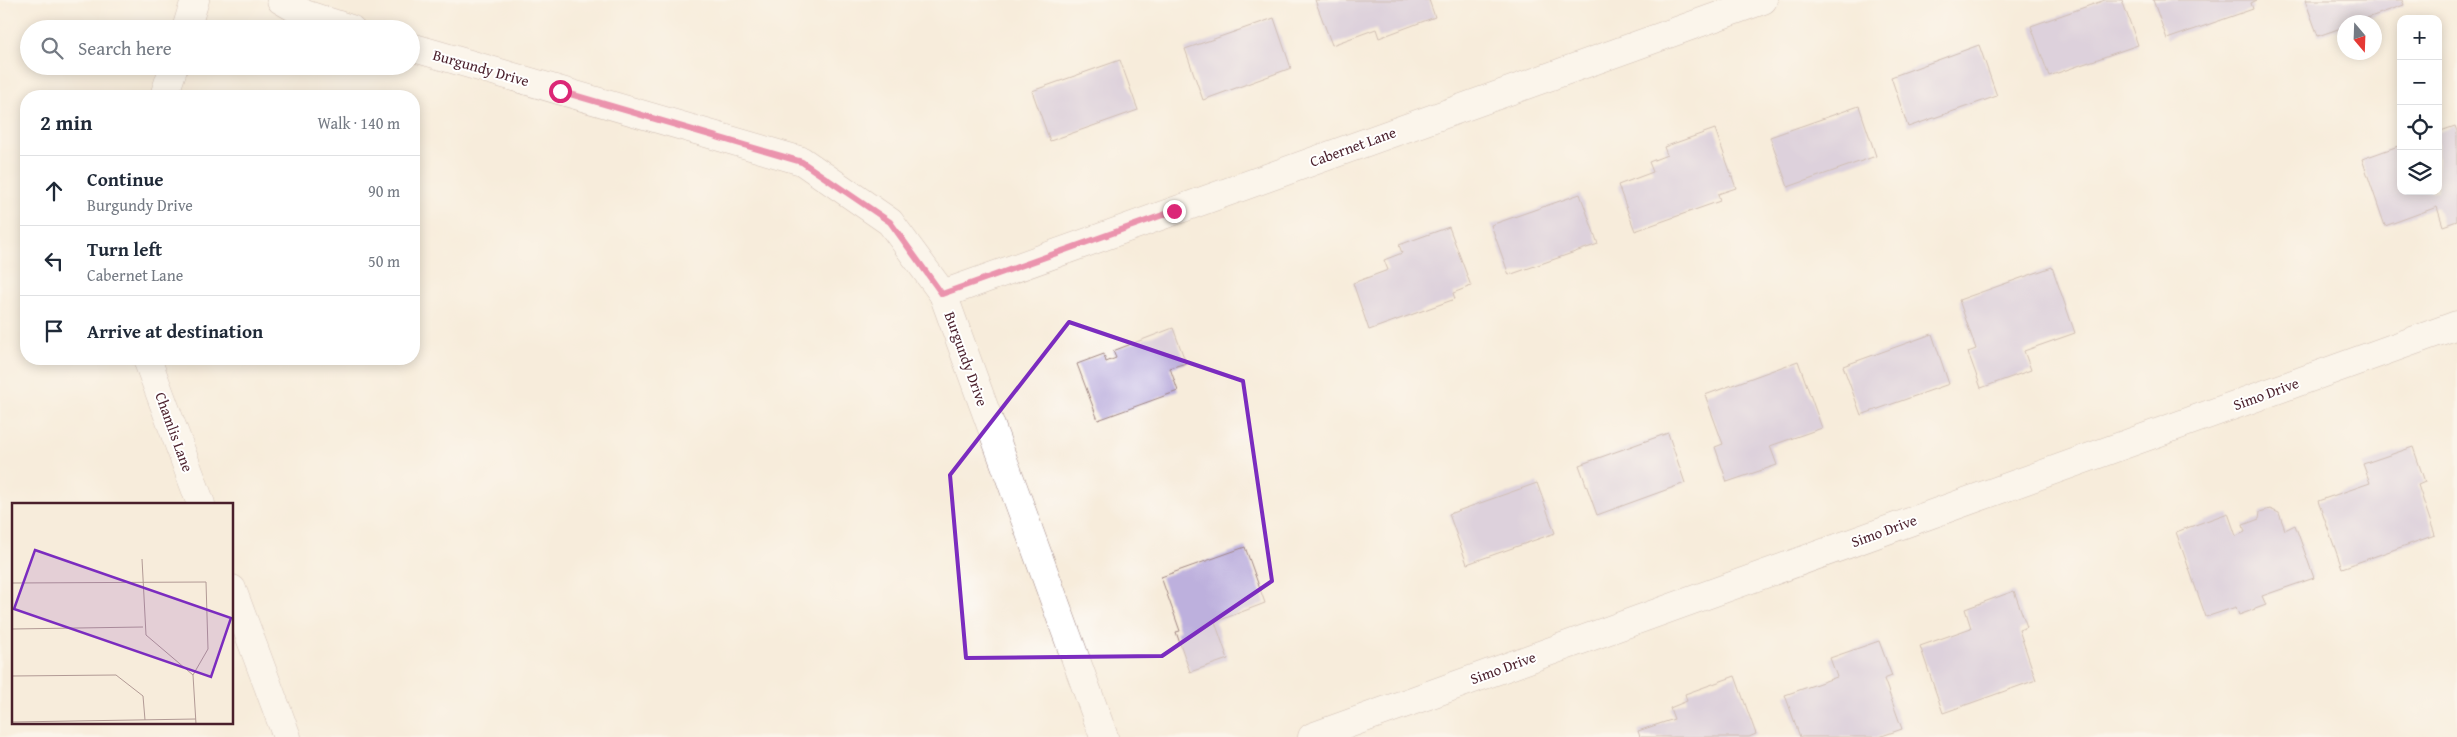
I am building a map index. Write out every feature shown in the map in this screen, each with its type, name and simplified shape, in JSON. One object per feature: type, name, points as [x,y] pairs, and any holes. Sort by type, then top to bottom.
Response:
[{"type":"street","points":[[189,20],[195,0]]},
{"type":"street","points":[[281,0],[305,14],[323,20]]},
{"type":"street","name":"Cabernet Lane","points":[[942,294],[1763,0]]},
{"type":"street","name":"Burgundy Drive","points":[[420,50],[802,162],[890,222],[942,294],[1104,737]]},
{"type":"street","points":[[166,90],[171,75]]},
{"type":"street","name":"Simo Drive","points":[[1312,737],[2457,325]]},
{"type":"street","name":"Chamlis Lane","points":[[149,365],[201,503]]},
{"type":"street","points":[[234,594],[287,737]]},
{"type":"highlighted area","points":[[1069,322],[1243,381],[1272,581],[1162,656],[966,658],[950,475]]},
{"type":"building","points":[[1315,0],[1429,0],[1435,17],[1379,38],[1376,29],[1332,45]]},
{"type":"building","points":[[2105,0],[2122,0],[2138,45],[2049,76],[2031,26]]},
{"type":"building","points":[[2153,0],[2257,0],[2251,3],[2253,9],[2167,39]]},
{"type":"building","points":[[2305,0],[2402,0],[2404,5],[2376,15],[2337,15],[2337,29],[2318,36]]},
{"type":"building","points":[[1274,18],[1291,68],[1203,100],[1185,49]]},
{"type":"building","points":[[1979,45],[1997,96],[1908,127],[1891,77]]},
{"type":"building","points":[[1120,60],[1138,110],[1050,141],[1032,91]]},
{"type":"building","points":[[1859,106],[1876,156],[1788,187],[1770,137]]},
{"type":"building","points":[[2455,126],[2457,131],[2457,221],[2443,226],[2437,207],[2385,226],[2362,159],[2397,146],[2397,195],[2442,195],[2442,131]]},
{"type":"building","points":[[1715,129],[1736,188],[1718,194],[1720,201],[1635,231],[1618,185],[1653,172],[1649,162],[1667,155],[1664,147]]},
{"type":"building","points":[[1580,194],[1598,244],[1509,275],[1491,225]]},
{"type":"building","points":[[1449,227],[1471,286],[1453,293],[1455,299],[1369,330],[1353,283],[1388,270],[1384,260],[1402,253],[1399,245]]},
{"type":"building","points":[[2052,267],[2075,333],[2024,351],[2031,370],[1981,388],[1968,352],[1976,349],[1959,300]]},
{"type":"building","points":[[1173,328],[1186,363],[1170,368],[1178,391],[1098,420],[1077,364],[1104,354],[1106,362],[1116,358],[1113,351]]},
{"type":"building","points":[[1932,334],[1949,384],[1861,415],[1843,366]]},
{"type":"building","points":[[1798,361],[1822,428],[1770,446],[1777,465],[1727,482],[1715,447],[1723,444],[1705,395]]},
{"type":"building","points":[[1668,433],[1685,483],[1597,515],[1579,465]]},
{"type":"building","points":[[2413,447],[2425,482],[2418,485],[2435,535],[2342,568],[2318,501],[2370,483],[2363,464]]},
{"type":"building","points":[[1537,483],[1555,533],[1467,564],[1449,514]]},
{"type":"building","points":[[2270,509],[2279,513],[2285,530],[2295,525],[2314,578],[2262,596],[2266,605],[2239,615],[2236,607],[2206,617],[2176,532],[2228,513],[2236,536],[2245,532],[2243,525],[2259,519],[2260,512]]},
{"type":"building","points":[[1245,547],[1265,603],[1215,622],[1228,659],[1190,672],[1176,632],[1180,631],[1161,577]]},
{"type":"building","points":[[2014,591],[2027,627],[2019,630],[2036,680],[1943,713],[1920,646],[1971,628],[1965,609]]},
{"type":"building","points":[[1879,641],[1892,676],[1884,679],[1902,729],[1879,737],[1800,737],[1785,695],[1837,677],[1830,658]]},
{"type":"building","points":[[1735,676],[1756,734],[1749,737],[1640,737],[1638,731],[1674,719],[1670,708],[1687,701],[1685,694]]},
{"type":"route","points":[[560,91],[802,162],[890,222],[942,294],[1174,211]]}]
